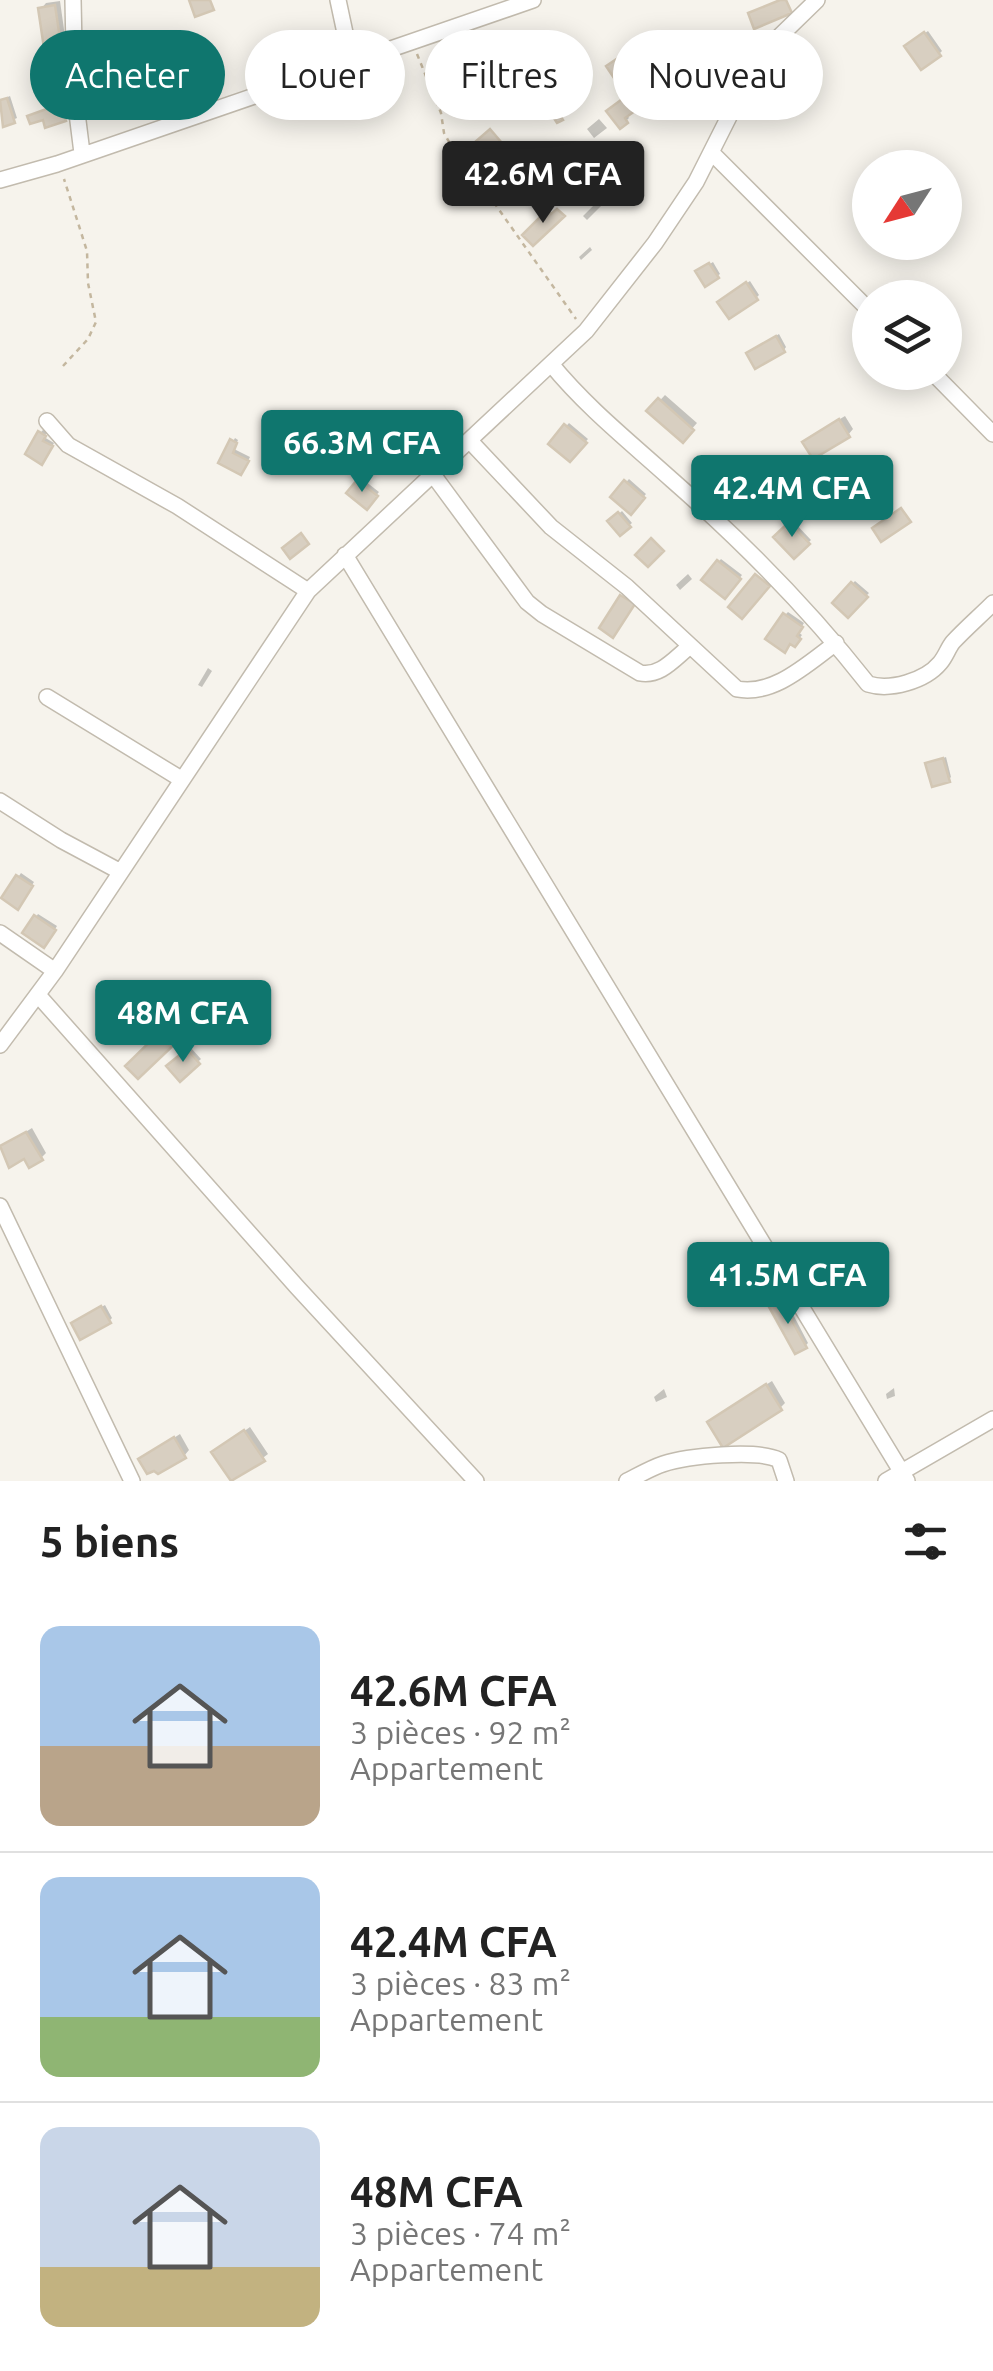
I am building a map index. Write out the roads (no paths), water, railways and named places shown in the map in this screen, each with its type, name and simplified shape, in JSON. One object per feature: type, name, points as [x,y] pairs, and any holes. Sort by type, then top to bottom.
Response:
[{"type":"street","points":[[73,0],[74,97],[82,153]]},
{"type":"street","points":[[338,0],[344,30]]},
{"type":"street","points":[[405,43],[533,0]]},
{"type":"street","points":[[0,1045],[55,970],[308,591],[586,331],[655,243],[712,154],[752,71],[817,0]]},
{"type":"street","points":[[0,180],[57,164],[245,97]]},
{"type":"street","points":[[712,154],[852,293]]},
{"type":"street","points":[[551,364],[581,401],[760,560],[868,684],[880,688],[920,678],[940,664],[950,646],[993,603]]},
{"type":"street","points":[[950,390],[993,434]]},
{"type":"street","points":[[47,421],[68,445],[176,506],[308,591]]},
{"type":"street","points":[[470,441],[551,527],[627,587],[737,689],[754,692],[785,679],[836,644]]},
{"type":"street","points":[[434,476],[527,602],[542,614],[640,673],[660,671],[689,647]]},
{"type":"street","points":[[345,555],[904,1476]]},
{"type":"street","points":[[46,697],[181,779]]},
{"type":"street","points":[[0,801],[119,871]]},
{"type":"street","points":[[0,933],[55,970]]},
{"type":"street","points":[[38,994],[476,1481]]},
{"type":"street","points":[[0,1206],[132,1481]]},
{"type":"street","points":[[886,1481],[904,1476],[993,1420]]},
{"type":"street","points":[[628,1481],[668,1462],[752,1452],[779,1460],[786,1481]]}]
